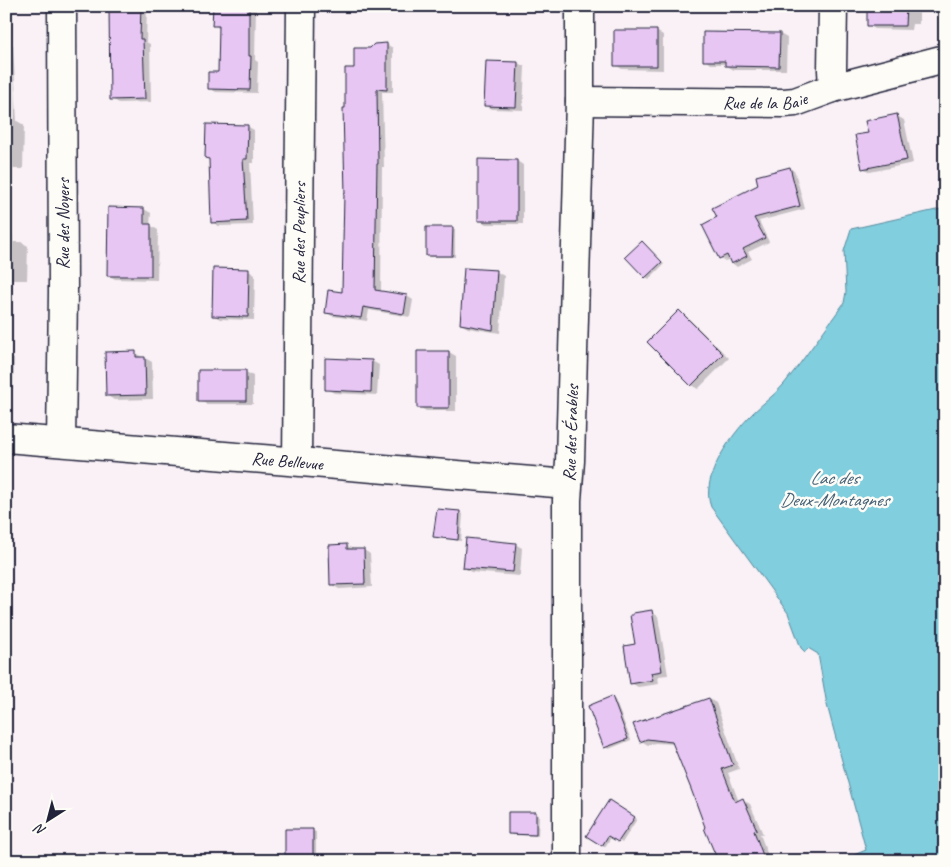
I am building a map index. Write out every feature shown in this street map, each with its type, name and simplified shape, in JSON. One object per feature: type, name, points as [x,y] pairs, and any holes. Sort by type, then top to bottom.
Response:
[{"type":"street","name":"Rue des Noyers","points":[[61,442],[63,292],[62,6]]},
{"type":"street","name":"Rue des Peupliers","points":[[297,461],[301,6]]},
{"type":"street","name":"Rue des Érables","points":[[567,861],[567,500],[570,461],[580,100],[580,6]]},
{"type":"street","points":[[833,6],[833,88]]},
{"type":"street","name":"Rue de la Baie","points":[[580,100],[795,102],[833,88],[945,59]]},
{"type":"street","name":"Rue Bellevue","points":[[6,438],[568,484]]},
{"type":"water","name":"Lac des Deux-Montagnes","points":[[945,208],[945,861],[855,861],[854,855],[866,850],[827,705],[818,654],[808,648],[805,652],[801,648],[788,613],[711,507],[709,495],[710,482],[720,456],[736,432],[784,384],[844,303],[846,292],[844,251],[851,229]]},
{"type":"building","points":[[109,6],[141,6],[140,39],[143,39],[145,99],[110,100]]},
{"type":"building","points":[[213,6],[249,6],[250,90],[208,89],[208,72],[218,72],[219,26],[212,26]]},
{"type":"building","points":[[867,6],[906,6],[905,26],[867,26]]},
{"type":"building","points":[[614,30],[657,30],[657,66],[614,66]]},
{"type":"building","points":[[703,32],[780,33],[779,67],[725,66],[725,61],[703,61]]},
{"type":"building","points":[[387,43],[387,90],[377,89],[378,164],[375,290],[407,295],[404,314],[363,307],[361,318],[325,313],[328,290],[342,292],[345,194],[343,108],[345,108],[345,68],[354,68],[354,48],[370,48],[374,44]]},
{"type":"building","points":[[486,61],[518,62],[516,107],[484,106]]},
{"type":"building","points":[[897,114],[907,160],[862,169],[855,135],[868,133],[865,121]]},
{"type":"building","points":[[206,124],[248,125],[247,159],[243,159],[247,221],[211,223],[209,159],[205,158]]},
{"type":"building","points":[[478,159],[517,160],[517,221],[478,221]]},
{"type":"building","points":[[790,167],[800,206],[754,218],[765,238],[743,249],[747,256],[731,264],[727,255],[719,259],[702,225],[717,217],[712,208],[758,185],[756,176]]},
{"type":"building","points":[[108,207],[144,208],[144,224],[151,224],[151,276],[107,276]]},
{"type":"building","points":[[426,227],[453,227],[452,256],[426,256]]},
{"type":"building","points":[[642,241],[662,262],[645,278],[625,257]]},
{"type":"building","points":[[213,268],[249,269],[248,317],[212,316]]},
{"type":"building","points":[[464,268],[497,270],[493,330],[460,324]]},
{"type":"building","points":[[679,310],[723,354],[691,386],[647,342]]},
{"type":"building","points":[[136,351],[136,357],[145,357],[146,395],[106,396],[105,352]]},
{"type":"building","points":[[417,351],[449,351],[449,408],[417,408]]},
{"type":"building","points":[[325,358],[372,360],[371,392],[325,390]]},
{"type":"building","points":[[198,370],[246,370],[246,401],[198,401]]},
{"type":"building","points":[[437,509],[460,511],[458,540],[433,537]]},
{"type":"building","points":[[466,538],[516,543],[513,572],[463,568]]},
{"type":"building","points":[[347,544],[347,549],[364,549],[365,584],[330,585],[329,545]]},
{"type":"building","points":[[652,610],[662,671],[651,673],[653,680],[630,684],[624,646],[635,644],[630,615]]},
{"type":"building","points":[[612,696],[628,739],[604,748],[588,706]]},
{"type":"building","points":[[709,698],[733,765],[722,769],[735,802],[743,798],[757,830],[754,831],[765,861],[718,861],[672,742],[647,739],[640,742],[633,724]]},
{"type":"building","points":[[609,800],[635,817],[618,842],[608,836],[602,846],[586,836]]},
{"type":"building","points":[[508,812],[536,812],[536,835],[508,834]]},
{"type":"building","points":[[285,829],[313,829],[313,856],[285,855]]}]
